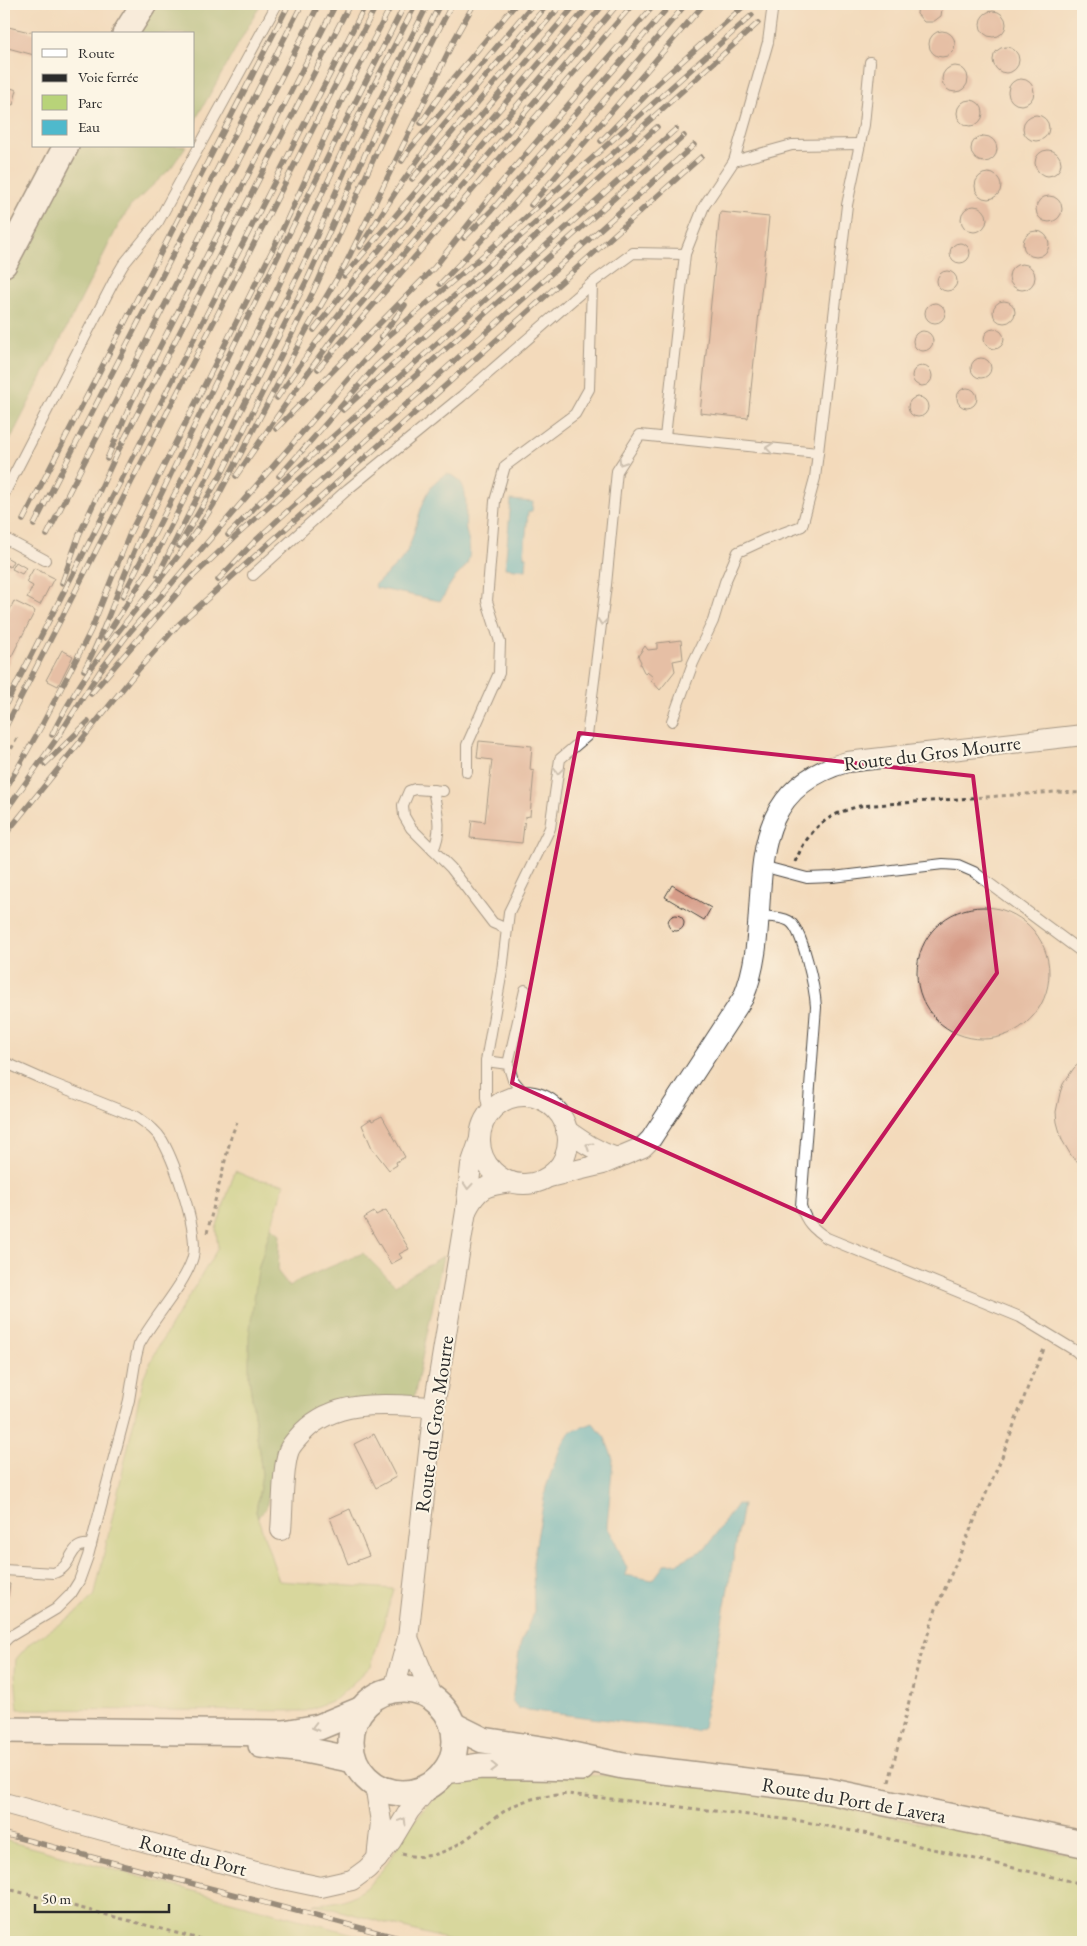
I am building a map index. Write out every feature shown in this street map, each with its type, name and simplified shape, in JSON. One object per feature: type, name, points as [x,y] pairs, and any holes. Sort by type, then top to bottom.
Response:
[{"type":"street","points":[[126,32],[144,4]]},
{"type":"street","points":[[4,264],[65,148]]},
{"type":"street","name":"Route du Gros Mourre","points":[[466,1211],[472,1198],[480,1190],[488,1186],[511,1182],[530,1183],[602,1164],[643,1147],[651,1138],[733,1016],[751,980],[762,866],[768,830],[776,813],[798,787],[830,766],[847,762],[1083,735]]},
{"type":"street","points":[[489,1113],[499,1104],[512,1098],[526,1096],[540,1099],[552,1106],[561,1117],[566,1130],[568,1144],[565,1156],[558,1168],[549,1177]]},
{"type":"street","name":"Route du Gros Mourre","points":[[394,1689],[408,1638],[434,1407],[466,1211],[471,1164],[480,1140],[482,1126],[489,1113]]},
{"type":"street","points":[[566,1130],[594,1150],[617,1158]]},
{"type":"street","points":[[480,1140],[482,1154],[488,1166],[499,1176],[511,1182]]},
{"type":"street","points":[[281,1530],[286,1460],[294,1441],[307,1428],[326,1415],[352,1407],[379,1404],[434,1407]]},
{"type":"street","name":"Route du Gros Mourre","points":[[408,1638],[433,1698]]},
{"type":"street","points":[[394,1689],[421,1692],[433,1698],[445,1710],[453,1725],[455,1741],[453,1757],[438,1778],[418,1791],[403,1793],[388,1791],[374,1784],[362,1774],[354,1760],[350,1743],[353,1725],[360,1710],[381,1693],[394,1689]]},
{"type":"street","points":[[4,1730],[284,1733],[319,1727],[360,1710]]},
{"type":"street","name":"Route du Port de Lavera","points":[[453,1725],[483,1740],[554,1751],[623,1766],[828,1791],[1083,1844]]},
{"type":"street","points":[[157,1733],[305,1750],[354,1760]]},
{"type":"street","name":"Route du Port de Lavera","points":[[438,1778],[481,1766],[577,1769],[623,1766]]},
{"type":"street","name":"Route du Port","points":[[4,1803],[278,1878],[321,1886],[352,1880],[367,1869],[381,1853],[409,1811],[438,1778]]},
{"type":"street","points":[[374,1784],[381,1822],[381,1853]]},
{"type":"lane","points":[[4,494],[116,277],[123,265],[158,222],[277,4]]},
{"type":"lane","points":[[665,437],[685,254],[704,206],[734,161],[768,42],[773,4]]},
{"type":"lane","points":[[672,721],[693,663],[713,621],[725,582],[738,552],[802,526],[815,478],[847,205],[864,125],[870,62]]},
{"type":"lane","points":[[734,161],[792,145],[860,144]]},
{"type":"lane","points":[[253,575],[348,489],[462,396],[592,283],[632,253],[685,254]]},
{"type":"lane","points":[[467,772],[467,746],[499,673],[500,642],[487,600],[495,501],[505,466],[575,414],[589,390],[592,283]]},
{"type":"lane","points":[[489,1113],[486,1097],[486,1060],[502,971],[509,912],[550,828],[560,759],[587,736],[606,585],[617,471],[640,435],[818,453]]},
{"type":"lane","points":[[4,538],[45,560]]},
{"type":"lane","points":[[433,850],[439,831],[438,791],[415,788],[405,797],[403,805],[404,816],[411,828],[433,850],[451,868],[493,923],[507,929]]},
{"type":"lane","points":[[762,866],[807,878],[832,877],[943,864],[958,865],[974,872],[1083,953]]},
{"type":"lane","points":[[758,916],[781,918],[794,925],[799,934],[814,988],[816,1007],[801,1206],[805,1220],[814,1230],[827,1238],[1020,1317],[1052,1336],[1083,1358]]},
{"type":"lane","points":[[525,990],[508,1064],[513,1080],[526,1096]]},
{"type":"lane","points":[[486,1060],[508,1064]]},
{"type":"lane","points":[[4,1062],[137,1117],[149,1125],[161,1138],[174,1165],[193,1232],[194,1246],[192,1260],[184,1275],[146,1332],[140,1345],[136,1357],[129,1400],[91,1545],[79,1581],[71,1594],[56,1609],[9,1637],[4,1642]]},
{"type":"lane","points":[[4,1570],[54,1573],[62,1570],[77,1547],[81,1544],[91,1545]]},
{"type":"path","points":[[4,763],[16,738]]},
{"type":"path","points":[[791,874],[807,839],[819,825],[838,811],[860,806],[889,803],[1054,792],[1083,793]]},
{"type":"path","points":[[192,1260],[206,1240],[231,1137],[237,1122]]},
{"type":"path","points":[[884,1803],[896,1748],[918,1666],[936,1609],[1002,1457],[1041,1355],[1052,1336]]},
{"type":"path","points":[[381,1853],[412,1857],[431,1857],[456,1847],[515,1805],[536,1797],[568,1794],[802,1821],[868,1834],[1083,1884]]},
{"type":"path","points":[[4,1888],[211,1942]]},
{"type":"highlighted area","points":[[579,733],[973,776],[997,973],[822,1222],[512,1083]]},
{"type":"green space","points":[[154,4],[261,4],[197,117],[195,124],[195,32],[136,32]]},
{"type":"green space","points":[[75,148],[185,148],[171,168],[130,207],[117,228],[4,452],[4,284]]},
{"type":"green space","points":[[235,1171],[251,1178],[284,1184],[258,1270],[249,1376],[262,1474],[256,1512],[279,1581],[394,1589],[371,1666],[336,1699],[306,1711],[18,1709],[15,1674],[16,1659],[30,1643],[78,1612],[95,1594],[144,1376],[158,1347],[218,1248],[216,1229]]},
{"type":"green space","points":[[271,1227],[280,1234],[278,1272],[290,1287],[299,1280],[363,1253],[395,1285],[443,1256],[414,1398],[320,1409],[295,1424],[286,1434],[278,1453],[266,1508],[258,1517],[256,1512],[262,1474],[249,1376],[249,1336],[258,1270]]},
{"type":"green space","points":[[624,1775],[787,1797],[963,1831],[1083,1857],[1083,1942],[457,1942],[314,1904],[342,1900],[353,1896],[365,1888],[383,1869],[408,1829],[422,1811],[448,1788],[468,1777]]},
{"type":"green space","points":[[4,1840],[383,1942],[4,1942]]},
{"type":"water","points":[[447,474],[461,482],[466,497],[466,530],[470,550],[464,569],[452,581],[440,601],[376,588],[375,585],[397,564],[407,551],[426,496],[432,486]]},
{"type":"water","points":[[511,500],[533,502],[532,511],[528,512],[524,557],[527,557],[526,570],[505,568]]},
{"type":"water","points":[[593,1423],[605,1438],[613,1459],[607,1527],[627,1568],[625,1575],[653,1580],[665,1564],[677,1563],[705,1549],[737,1504],[743,1505],[703,1727],[696,1731],[519,1709],[512,1701],[520,1645],[534,1611],[533,1562],[546,1487],[561,1446],[570,1432]]},
{"type":"building","points":[[918,4],[941,4],[941,16],[933,22],[924,22],[917,14]]},
{"type":"building","points":[[993,11],[1002,15],[1006,24],[1002,33],[993,37],[984,33],[980,24],[984,15]]},
{"type":"building","points":[[4,26],[32,33],[32,54],[4,47]]},
{"type":"building","points":[[942,31],[951,35],[955,44],[951,53],[942,57],[933,53],[929,44],[933,35]]},
{"type":"building","points":[[1006,47],[1015,51],[1019,60],[1015,69],[1006,73],[997,69],[993,60],[997,51]]},
{"type":"building","points":[[955,66],[964,70],[968,79],[964,88],[955,92],[946,88],[942,79],[946,70]]},
{"type":"building","points":[[1021,79],[1030,83],[1034,92],[1030,101],[1021,105],[1012,101],[1008,92],[1012,83]]},
{"type":"building","points":[[4,86],[17,90],[13,105],[4,102]]},
{"type":"building","points":[[970,100],[979,104],[983,113],[979,122],[970,126],[961,122],[957,113],[961,104]]},
{"type":"building","points":[[1036,115],[1045,119],[1049,128],[1045,137],[1036,141],[1027,137],[1023,128],[1027,119]]},
{"type":"building","points":[[984,136],[993,140],[997,149],[993,158],[984,162],[975,158],[971,149],[975,140]]},
{"type":"building","points":[[1048,150],[1057,154],[1061,163],[1057,172],[1048,176],[1039,172],[1035,163],[1039,154]]},
{"type":"building","points":[[988,173],[997,177],[1001,186],[997,195],[988,199],[979,195],[975,186],[979,177]]},
{"type":"building","points":[[1049,196],[1058,200],[1062,209],[1058,218],[1049,222],[1040,218],[1036,209],[1040,200]]},
{"type":"building","points":[[974,206],[983,210],[987,219],[983,228],[974,232],[965,228],[961,219],[965,210]]},
{"type":"building","points":[[720,212],[769,217],[748,418],[700,413]]},
{"type":"building","points":[[1036,231],[1045,235],[1049,244],[1045,253],[1036,257],[1027,253],[1023,244],[1027,235]]},
{"type":"building","points":[[960,243],[967,246],[970,253],[967,260],[960,263],[953,260],[950,253],[953,246]]},
{"type":"building","points":[[1022,264],[1031,268],[1035,277],[1031,286],[1022,290],[1013,286],[1009,277],[1013,268]]},
{"type":"building","points":[[943,271],[951,271],[957,277],[957,285],[951,291],[943,291],[937,285],[937,277]]},
{"type":"building","points":[[1004,301],[1012,304],[1015,312],[1012,320],[1004,323],[996,320],[993,312],[996,304]]},
{"type":"building","points":[[931,303],[939,303],[945,309],[945,317],[939,323],[931,323],[925,317],[925,309]]},
{"type":"building","points":[[994,329],[1001,332],[1004,339],[1001,346],[994,349],[987,346],[984,339],[987,332]]},
{"type":"building","points":[[923,331],[930,334],[933,341],[930,348],[923,351],[916,348],[913,341],[916,334]]},
{"type":"building","points":[[981,358],[988,361],[991,368],[988,375],[981,378],[974,375],[971,368],[974,361]]},
{"type":"building","points":[[918,366],[926,366],[932,372],[932,380],[926,386],[918,386],[912,380],[912,372]]},
{"type":"building","points":[[967,388],[974,391],[977,398],[974,405],[967,408],[960,405],[957,398],[960,391]]},
{"type":"building","points":[[918,397],[925,400],[928,407],[925,414],[918,417],[911,414],[908,407],[911,400]]},
{"type":"building","points":[[4,556],[13,561],[10,567],[4,564]]},
{"type":"building","points":[[16,562],[26,568],[22,574],[12,569]]},
{"type":"building","points":[[34,568],[54,578],[40,605],[27,598],[33,586],[26,582]]},
{"type":"building","points":[[14,601],[35,611],[4,671],[4,621]]},
{"type":"building","points":[[681,640],[683,659],[673,661],[675,671],[660,690],[651,680],[653,677],[647,672],[645,674],[638,656],[645,646],[648,650],[657,649],[657,643]]},
{"type":"building","points":[[62,650],[73,656],[58,686],[46,680]]},
{"type":"building","points":[[479,741],[532,746],[530,770],[534,771],[530,816],[525,817],[522,843],[470,838],[472,820],[485,822],[492,760],[477,758]]},
{"type":"building","points":[[672,885],[711,908],[704,920],[665,897]]},
{"type":"building","points":[[983,907],[996,908],[1008,912],[1030,926],[1044,948],[1048,960],[1048,986],[1044,998],[1030,1020],[1008,1034],[996,1038],[983,1039],[970,1038],[958,1034],[936,1020],[922,998],[918,986],[917,973],[918,960],[922,948],[936,926],[958,912],[970,908]]},
{"type":"building","points":[[673,915],[679,915],[684,920],[682,929],[673,931],[668,926],[668,920]]},
{"type":"building","points":[[1083,1060],[1083,1166],[1072,1157],[1062,1140],[1056,1112],[1063,1084],[1074,1068]]},
{"type":"building","points":[[382,1116],[405,1157],[396,1162],[397,1165],[389,1170],[372,1148],[362,1125],[371,1119],[372,1121]]},
{"type":"building","points":[[386,1210],[409,1249],[399,1254],[402,1258],[391,1264],[364,1218],[374,1212],[376,1215]]},
{"type":"building","points":[[374,1434],[396,1477],[376,1488],[354,1444]]},
{"type":"building","points":[[350,1509],[369,1556],[348,1564],[330,1518]]},
{"type":"building","points":[[4,1583],[10,1584],[8,1596],[4,1595]]},
{"type":"railway","points":[[23,520],[289,4]]},
{"type":"railway","points":[[34,525],[302,4]]},
{"type":"railway","points":[[47,535],[319,4]]},
{"type":"railway","points":[[107,459],[132,401],[336,4]]},
{"type":"railway","points":[[62,583],[79,535],[118,451],[350,4]]},
{"type":"railway","points":[[4,708],[366,4]]},
{"type":"railway","points":[[4,730],[377,4]]},
{"type":"railway","points":[[4,792],[41,727],[91,630],[130,533],[279,237],[343,98],[392,4]]},
{"type":"railway","points":[[84,670],[100,638],[140,538],[271,270],[405,4]]},
{"type":"railway","points":[[123,596],[264,317],[367,98],[416,4]]},
{"type":"railway","points":[[105,638],[146,574],[162,543],[300,271],[352,155],[428,4]]},
{"type":"railway","points":[[158,575],[308,278],[379,124],[440,4]]},
{"type":"railway","points":[[179,546],[223,471],[315,288],[383,138],[452,4]]},
{"type":"railway","points":[[52,735],[82,681],[100,655],[178,556],[214,504],[307,329],[345,265],[455,38],[474,4]]},
{"type":"railway","points":[[421,123],[443,91],[516,4]]},
{"type":"railway","points":[[402,161],[409,150],[533,4]]},
{"type":"railway","points":[[360,247],[437,133],[548,4]]},
{"type":"railway","points":[[412,179],[562,4]]},
{"type":"railway","points":[[344,276],[576,4]]},
{"type":"railway","points":[[314,330],[355,278],[590,4]]},
{"type":"railway","points":[[277,398],[315,344],[346,305],[604,4]]},
{"type":"railway","points":[[236,476],[346,321],[618,4]]},
{"type":"railway","points":[[318,369],[633,4]]},
{"type":"railway","points":[[276,429],[434,268],[501,183],[655,4]]},
{"type":"railway","points":[[464,238],[491,211],[671,4]]},
{"type":"railway","points":[[440,284],[535,181],[686,4]]},
{"type":"railway","points":[[531,205],[704,4]]},
{"type":"railway","points":[[601,141],[658,83],[746,4]]},
{"type":"railway","points":[[59,735],[100,671],[129,633],[385,339],[486,253],[752,15]]},
{"type":"railway","points":[[302,451],[376,366],[758,23]]},
{"type":"railway","points":[[343,410],[657,127]]},
{"type":"railway","points":[[228,535],[262,500],[676,129]]},
{"type":"railway","points":[[91,694],[188,581],[684,136]]},
{"type":"railway","points":[[218,580],[281,517],[694,145]]},
{"type":"railway","points":[[4,836],[138,670],[179,624],[701,157]]},
{"type":"railway","points":[[381,337],[405,305]]},
{"type":"railway","points":[[279,476],[306,446]]},
{"type":"railway","points":[[45,764],[88,722]]},
{"type":"railway","points":[[5,812],[62,731]]},
{"type":"railway","points":[[4,1834],[414,1942]]}]
